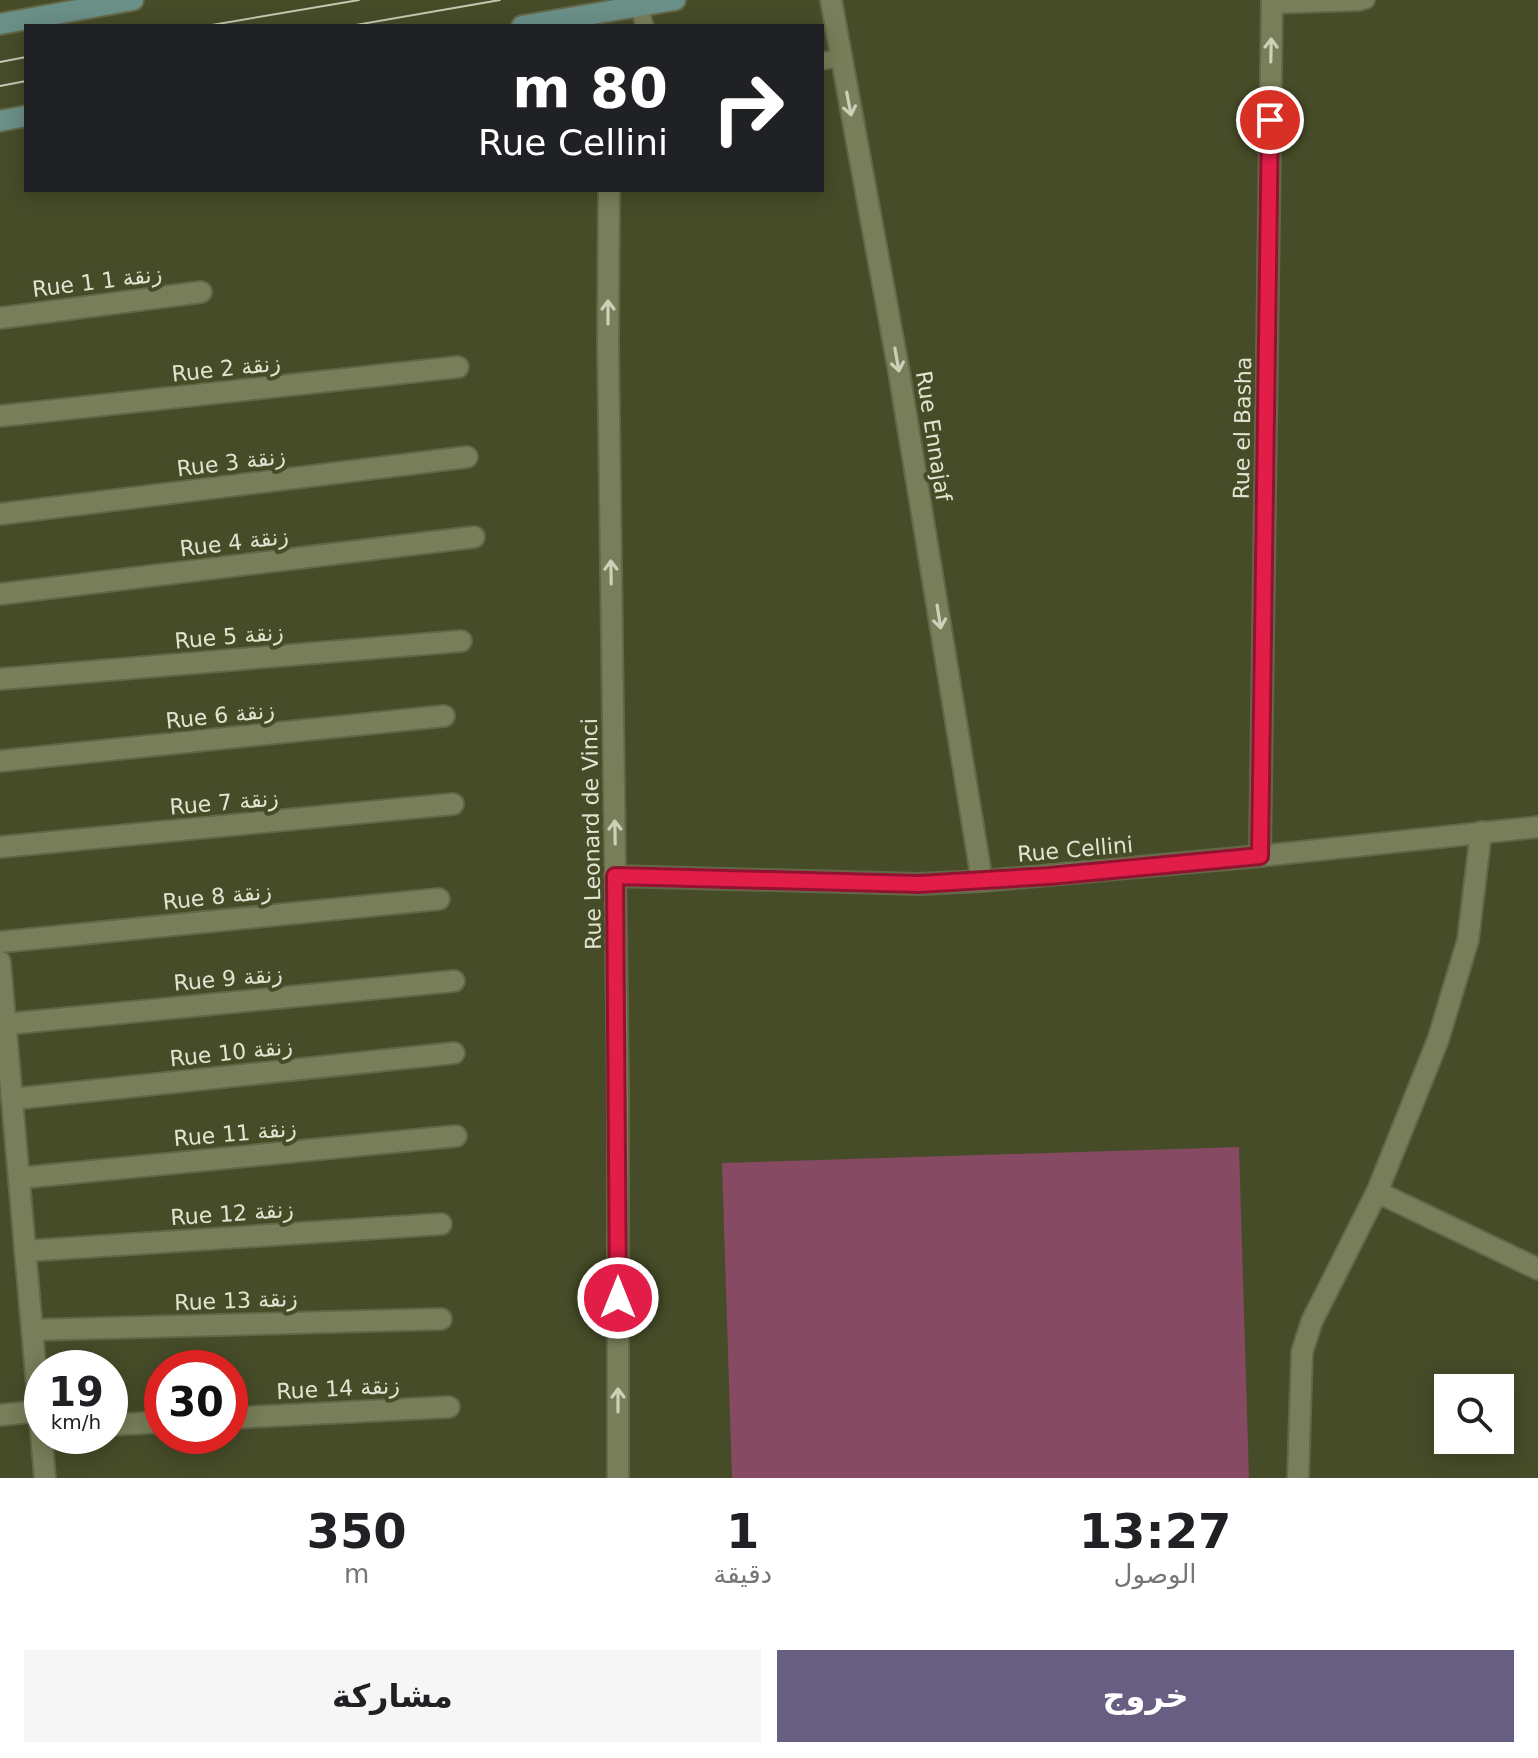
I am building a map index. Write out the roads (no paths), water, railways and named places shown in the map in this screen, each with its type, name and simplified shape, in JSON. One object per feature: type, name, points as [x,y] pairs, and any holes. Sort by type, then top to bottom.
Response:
[{"type":"main road","points":[[0,24],[133,0]]},
{"type":"main road","points":[[547,24],[608,19],[638,6],[675,0]]},
{"type":"main road","points":[[0,121],[24,116]]},
{"type":"street","name":"Rue Ennajaf","points":[[831,0],[831,60],[899,372],[982,881]]},
{"type":"street","name":"Rue el Basha","points":[[1260,856],[1272,3]]},
{"type":"street","name":"Rue Leonard de Vinci","points":[[609,192],[608,344],[618,1088],[618,1478]]},
{"type":"street","name":"Rue 1 زنقة 1","points":[[0,318],[201,292]]},
{"type":"street","name":"Rue 2 زنقة","points":[[0,416],[458,367]]},
{"type":"street","name":"Rue 3 زنقة","points":[[0,514],[467,457]]},
{"type":"street","name":"Rue 4 زنقة","points":[[0,594],[474,537]]},
{"type":"street","name":"Rue 5 زنقة","points":[[0,679],[461,641]]},
{"type":"street","name":"Rue 6 زنقة","points":[[0,761],[444,716]]},
{"type":"street","name":"Rue 7 زنقة","points":[[0,847],[453,804]]},
{"type":"street","name":"Rue Cellini","points":[[615,876],[919,884],[982,881],[1538,827]]},
{"type":"street","points":[[1298,1478],[1302,1352],[1312,1321],[1377,1192],[1438,1040],[1468,940],[1481,832]]},
{"type":"street","name":"Rue 8 زنقة","points":[[0,942],[439,899]]},
{"type":"street","points":[[0,962],[34,1350]]},
{"type":"street","name":"Rue 9 زنقة","points":[[6,1024],[454,981]]},
{"type":"street","name":"Rue 10 زنقة","points":[[12,1099],[454,1053]]},
{"type":"street","name":"Rue 11 زنقة","points":[[19,1178],[456,1136]]},
{"type":"street","points":[[1377,1192],[1538,1269]]},
{"type":"street","name":"Rue 12 زنقة","points":[[25,1251],[441,1224]]},
{"type":"street","name":"Rue 13 زنقة","points":[[32,1330],[441,1319]]},
{"type":"street","name":"Rue 14 زنقة","points":[[248,1417],[449,1407]]},
{"type":"street","points":[[0,1415],[24,1420]]},
{"type":"street","points":[[43,1454],[45,1478]]},
{"type":"lane","points":[[1272,3],[1366,0]]},
{"type":"lane","points":[[638,6],[644,24]]},
{"type":"tram line","points":[[218,24],[359,0]]},
{"type":"tram line","points":[[362,24],[500,0]]},
{"type":"tram line","points":[[0,62],[24,57]]},
{"type":"tram line","points":[[0,86],[24,81]]}]
